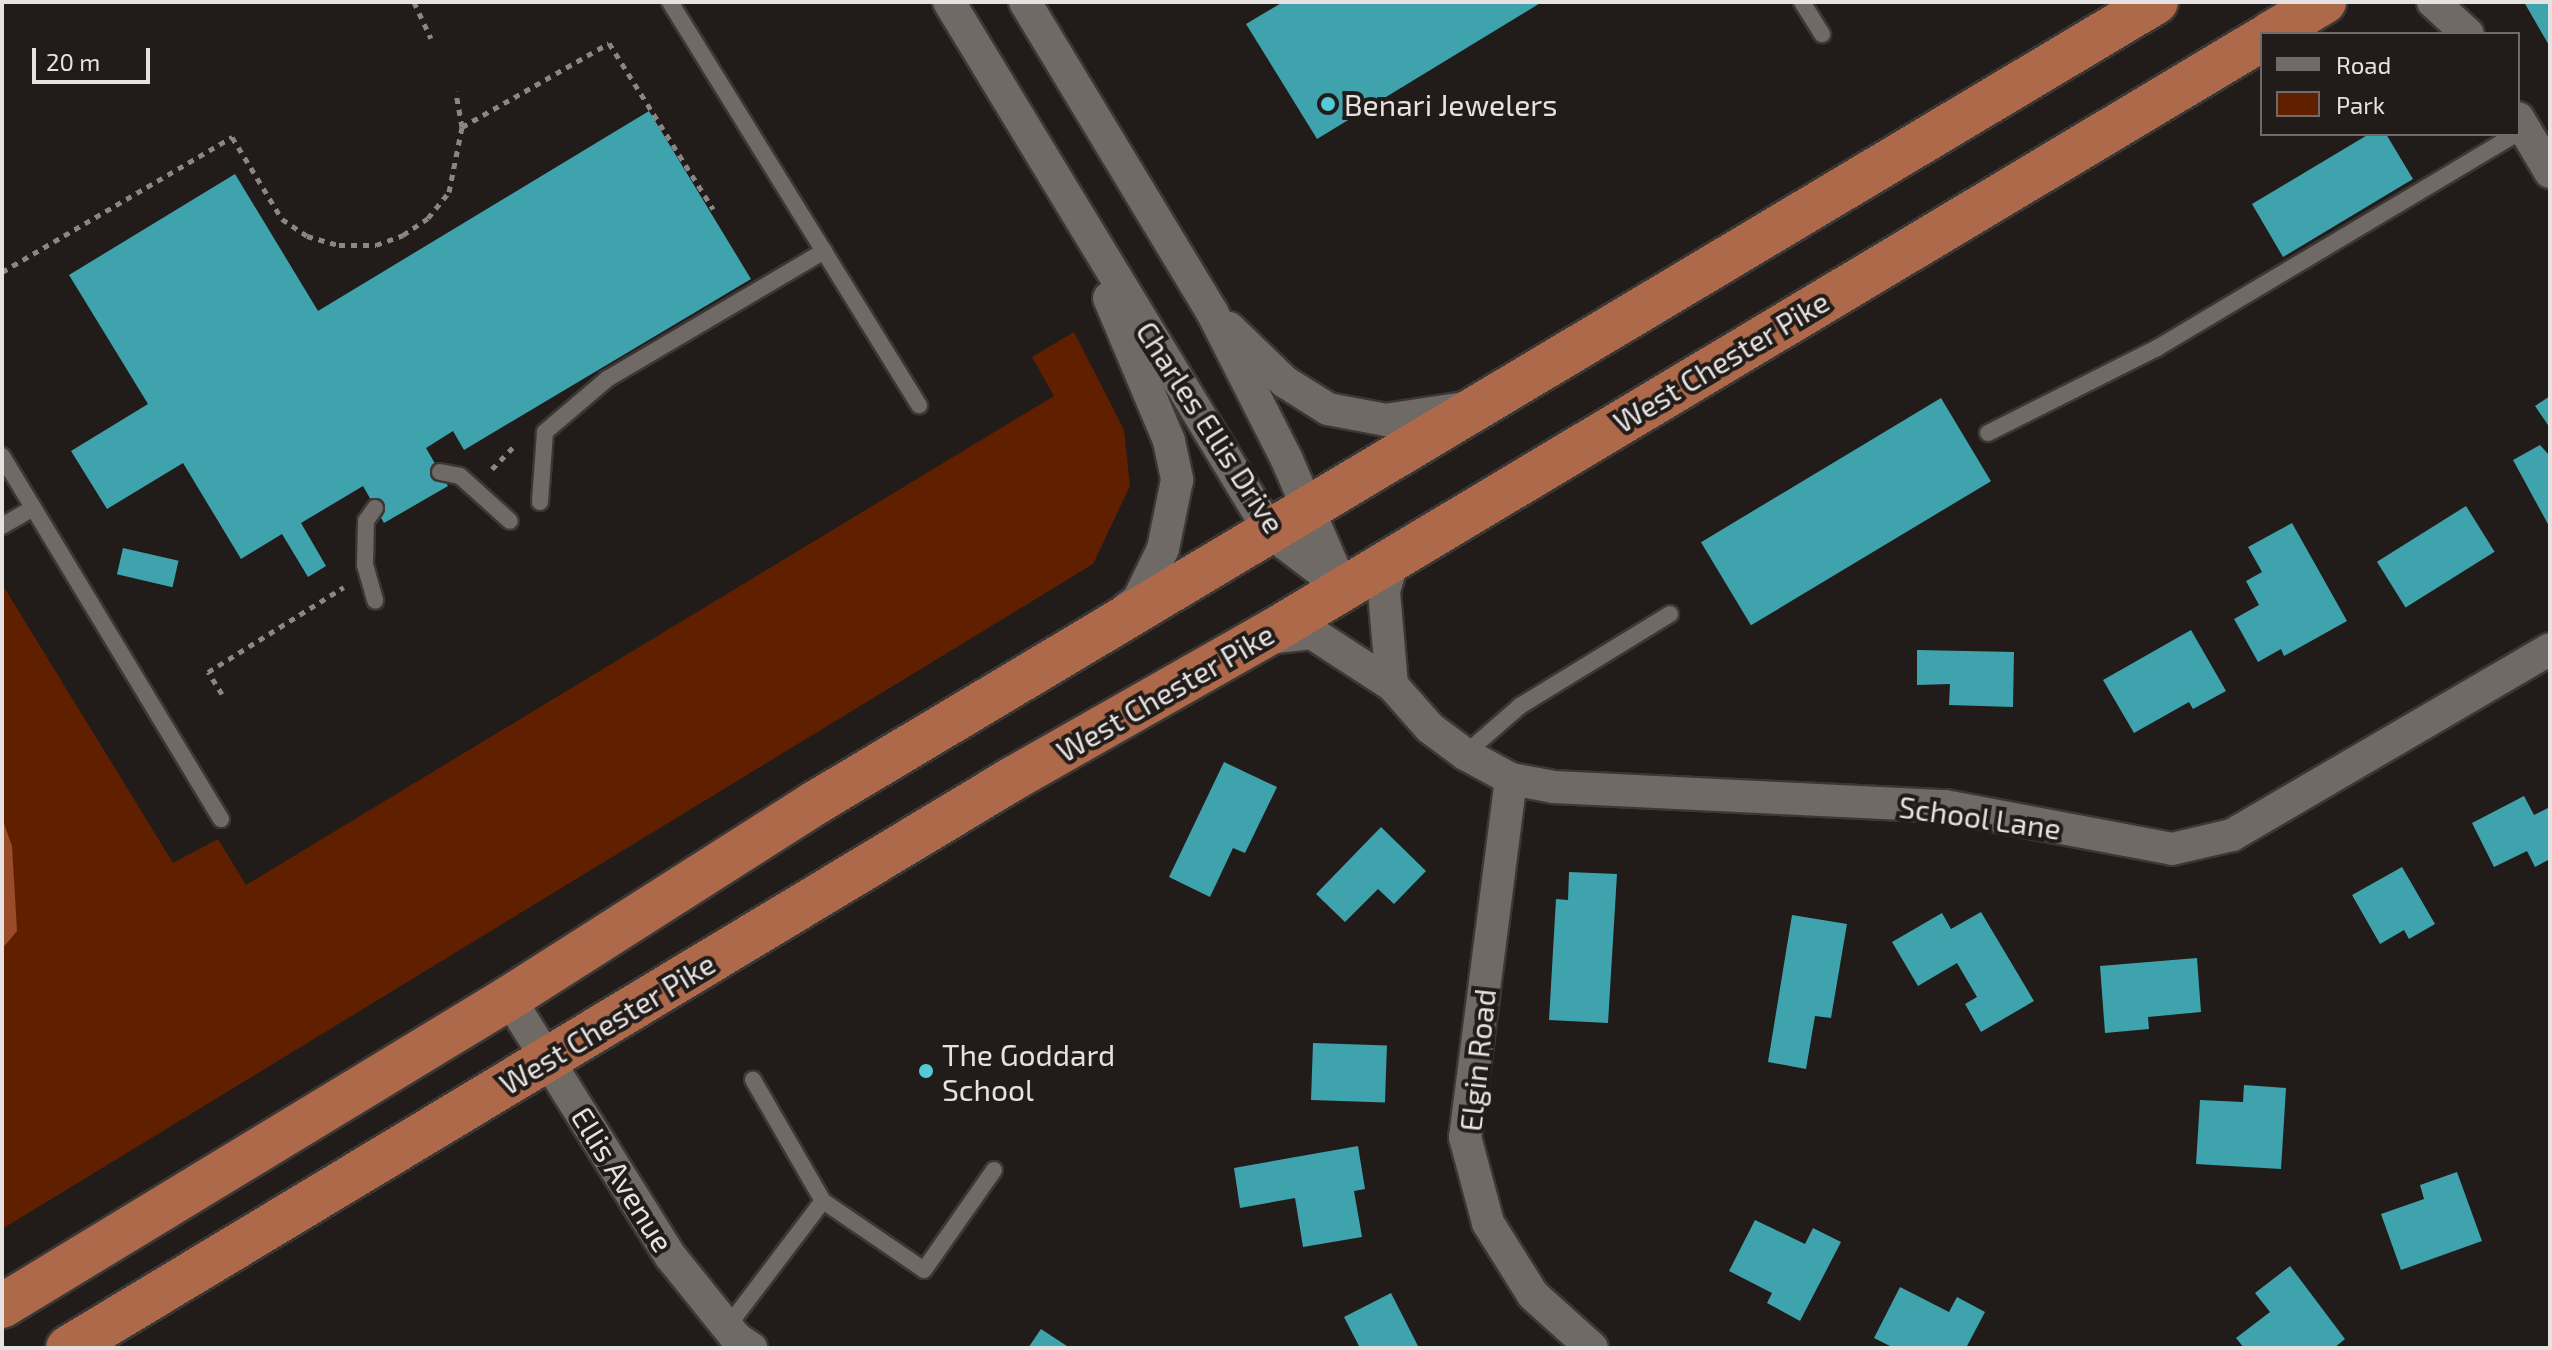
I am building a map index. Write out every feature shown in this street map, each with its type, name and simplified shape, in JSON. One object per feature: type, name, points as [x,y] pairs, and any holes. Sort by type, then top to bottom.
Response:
[{"type":"highway","points":[[2,1306],[509,998],[815,803],[2156,2]]},
{"type":"highway","points":[[2273,32],[2324,2]]},
{"type":"highway","name":"West Chester Pike","points":[[68,1348],[1014,778],[1261,638],[2260,40]]},
{"type":"street","name":"Charles Ellis Drive","points":[[949,2],[1271,533],[1342,587]]},
{"type":"street","name":"Charles Ellis Drive","points":[[1025,2],[1212,312],[1308,509],[1342,587]]},
{"type":"street","points":[[2433,2],[2466,32]]},
{"type":"street","points":[[2462,2],[2468,32]]},
{"type":"street","points":[[2520,129],[2547,162]]},
{"type":"street","name":"Charles Ellis Drive","points":[[1066,195],[1169,441],[1177,480],[1172,523],[1151,577],[1138,600],[1100,631]]},
{"type":"street","name":"Charles Ellis Drive","points":[[1212,312],[1305,397],[1356,418],[1448,414],[1518,383]]},
{"type":"street","points":[[1392,685],[1384,613],[1394,557]]},
{"type":"street","name":"School Lane","points":[[1261,638],[1312,633],[1392,685],[1430,728],[1465,754],[1511,779],[1554,787],[1945,806],[2172,849],[2232,835],[2550,649]]},
{"type":"street","name":"Elgin Road","points":[[1511,779],[1465,1137],[1488,1223],[1533,1295],[1592,1348]]},
{"type":"street","name":"Ellis Avenue","points":[[509,998],[671,1257],[737,1340]]},
{"type":"lane","points":[[670,2],[919,405]]},
{"type":"lane","points":[[1802,2],[1822,34]]},
{"type":"lane","points":[[1988,433],[2157,348],[2506,136]]},
{"type":"lane","points":[[540,502],[545,432],[607,379],[824,251]]},
{"type":"lane","points":[[2,456],[221,819]]},
{"type":"lane","points":[[440,472],[460,476],[510,521]]},
{"type":"lane","points":[[2,526],[33,508]]},
{"type":"lane","points":[[375,508],[366,521],[365,565],[375,601]]},
{"type":"lane","points":[[1465,754],[1520,706],[1670,614]]},
{"type":"lane","points":[[753,1080],[823,1201],[924,1270],[994,1170]]},
{"type":"lane","points":[[737,1340],[823,1201]]},
{"type":"path","points":[[416,3],[431,38]]},
{"type":"path","points":[[462,127],[609,43],[713,209]]},
{"type":"path","points":[[2,272],[232,137],[282,219],[307,236],[339,245],[376,245],[428,218],[449,192],[462,127],[456,92]]},
{"type":"path","points":[[484,470],[497,469],[518,438]]},
{"type":"path","points":[[222,694],[208,672],[352,583]]},
{"type":"green space","points":[[1074,332],[1124,430],[1130,486],[1093,564],[2,1229],[2,584],[173,863],[218,839],[246,885],[1054,396],[1032,357]]},
{"type":"shaded area","points":[[2,818],[12,846],[17,931],[2,949]]},
{"type":"building","points":[[1283,2],[1542,2],[1317,139],[1246,24]]},
{"type":"building","points":[[2524,2],[2550,2],[2550,47]]},
{"type":"building","points":[[649,111],[751,279],[464,450],[453,431],[426,448],[448,486],[384,523],[363,486],[301,523],[326,566],[308,577],[282,534],[241,559],[183,463],[107,509],[71,451],[148,404],[69,275],[235,174],[318,311]]},
{"type":"building","points":[[2366,136],[2387,136],[2413,179],[2283,257],[2252,204]]},
{"type":"building","points":[[2550,396],[2550,428],[2535,406]]},
{"type":"building","points":[[1941,398],[1991,481],[1751,625],[1701,542]]},
{"type":"building","points":[[2540,445],[2550,456],[2550,528],[2513,460]]},
{"type":"building","points":[[2466,506],[2495,552],[2406,607],[2377,562]]},
{"type":"building","points":[[2292,523],[2347,621],[2284,656],[2281,649],[2258,662],[2234,619],[2259,605],[2246,581],[2262,572],[2248,547]]},
{"type":"building","points":[[123,548],[179,561],[172,587],[117,574]]},
{"type":"building","points":[[2191,630],[2226,691],[2193,709],[2189,702],[2134,733],[2103,680]]},
{"type":"building","points":[[1917,650],[2014,652],[2013,707],[1949,705],[1950,684],[1917,685]]},
{"type":"building","points":[[1224,762],[1277,787],[1245,853],[1233,848],[1210,897],[1169,877]]},
{"type":"building","points":[[2524,796],[2534,815],[2550,807],[2550,859],[2535,867],[2527,851],[2494,867],[2472,823]]},
{"type":"building","points":[[1381,827],[1426,871],[1394,904],[1378,889],[1345,922],[1316,894]]},
{"type":"building","points":[[2402,867],[2435,924],[2409,939],[2404,930],[2380,944],[2352,895]]},
{"type":"building","points":[[1569,872],[1617,874],[1608,1023],[1549,1020],[1556,899],[1568,900]]},
{"type":"building","points":[[1981,912],[2034,1001],[1981,1032],[1965,1004],[1977,997],[1957,963],[1918,986],[1892,942],[1942,913],[1951,929]]},
{"type":"building","points":[[1792,915],[1847,924],[1831,1018],[1815,1016],[1806,1069],[1768,1062]]},
{"type":"building","points":[[2197,958],[2201,1012],[2148,1017],[2149,1029],[2105,1033],[2100,966]]},
{"type":"building","points":[[1313,1043],[1387,1046],[1385,1103],[1311,1100]]},
{"type":"building","points":[[2244,1085],[2286,1088],[2281,1169],[2196,1164],[2200,1100],[2243,1102]]},
{"type":"building","points":[[1358,1146],[1365,1189],[1354,1191],[1362,1237],[1303,1247],[1295,1198],[1240,1208],[1234,1168]]},
{"type":"building","points":[[2457,1172],[2482,1241],[2401,1270],[2381,1214],[2424,1199],[2420,1185]]},
{"type":"building","points":[[1755,1220],[1805,1244],[1813,1228],[1841,1242],[1800,1321],[1767,1303],[1772,1293],[1729,1271]]},
{"type":"building","points":[[2290,1266],[2345,1339],[2334,1348],[2244,1348],[2236,1338],[2270,1312],[2255,1293]]},
{"type":"building","points":[[1900,1287],[1949,1312],[1957,1297],[1985,1312],[1966,1348],[1894,1348],[1874,1338]]},
{"type":"building","points":[[1391,1293],[1419,1348],[1360,1348],[1344,1317]]},
{"type":"building","points":[[1041,1329],[1070,1348],[1028,1348]]},
{"type":"place","name":"Benari Jewelers","points":[[1328,104]]},
{"type":"place","name":"The Goddard School","points":[[926,1071]]}]
